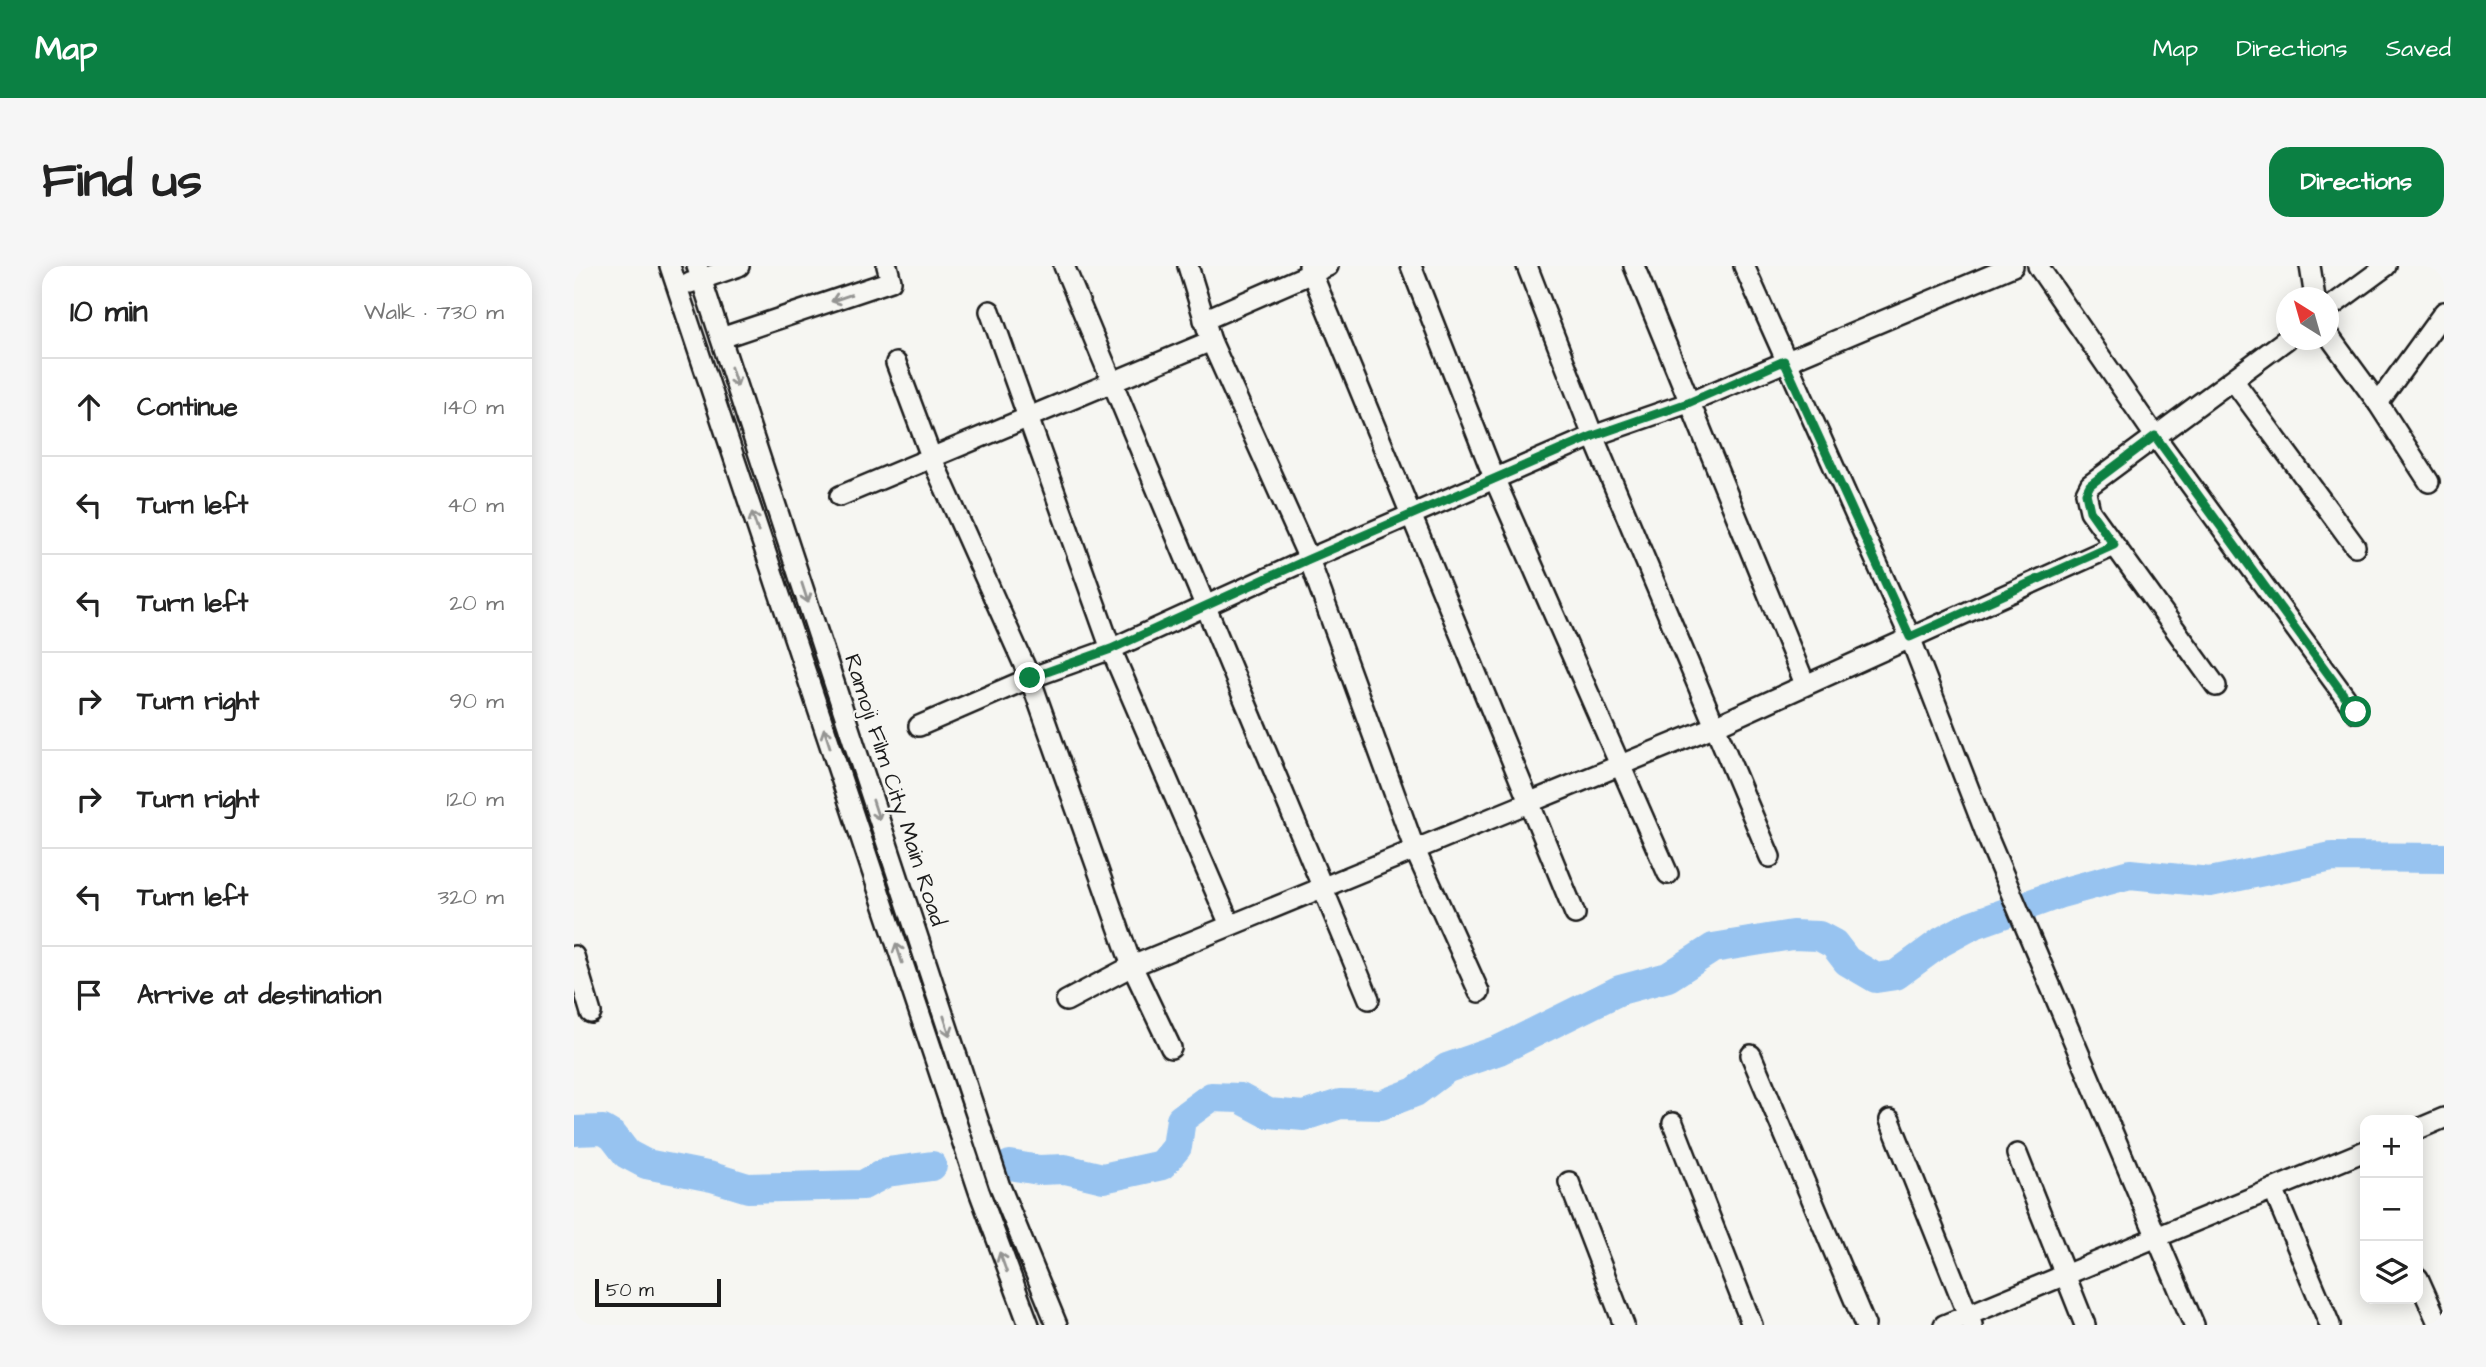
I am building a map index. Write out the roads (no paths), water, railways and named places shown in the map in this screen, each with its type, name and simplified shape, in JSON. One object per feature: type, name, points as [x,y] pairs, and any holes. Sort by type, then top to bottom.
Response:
[{"type":"street","name":"Ramoji Film City Main Road","points":[[670,266],[979,1191],[1029,1325]]},
{"type":"street","points":[[678,289],[699,272],[739,266]]},
{"type":"street","points":[[721,338],[891,281],[887,266]]},
{"type":"street","points":[[1064,266],[1369,999]]},
{"type":"street","points":[[1188,266],[1211,341],[1309,559],[1415,850],[1479,992]]},
{"type":"street","points":[[1412,266],[1495,480],[1668,874]]},
{"type":"street","points":[[1527,266],[1593,436],[1713,727],[1770,857]]},
{"type":"street","points":[[1634,266],[1805,684]]},
{"type":"street","points":[[1744,266],[1784,361],[1910,637],[1987,836],[2194,1325]]},
{"type":"street","points":[[919,726],[1030,678],[1111,649],[1309,559],[1593,436],[1688,403],[2013,266]]},
{"type":"street","points":[[2038,266],[2155,436],[2356,712]]},
{"type":"street","points":[[2310,266],[2313,287]]},
{"type":"street","points":[[2339,301],[2386,266]]},
{"type":"street","points":[[1205,320],[1316,268],[1410,517],[1575,914]]},
{"type":"street","name":"Ramoji Film City Main Road","points":[[699,272],[999,1184],[1057,1325]]},
{"type":"street","points":[[990,311],[1111,649],[1230,925]]},
{"type":"street","points":[[2378,403],[2444,312]]},
{"type":"street","points":[[840,496],[1211,341]]},
{"type":"street","points":[[2216,686],[2090,511],[2086,493],[2090,485],[2276,347]]},
{"type":"street","points":[[2339,350],[2430,482]]},
{"type":"street","points":[[896,363],[932,458],[1030,678],[1132,966],[1171,1048]]},
{"type":"street","points":[[2232,380],[2355,546]]},
{"type":"street","points":[[1066,1001],[1132,966],[1713,727],[2114,545]]},
{"type":"street","points":[[574,956],[591,1013]]},
{"type":"street","points":[[1751,1055],[1864,1325]]},
{"type":"street","points":[[2423,1127],[2444,1118]]},
{"type":"street","points":[[1890,1121],[1970,1320]]},
{"type":"street","points":[[1672,1123],[1752,1325]]},
{"type":"street","points":[[2017,1154],[2085,1325]]},
{"type":"street","points":[[1944,1325],[1970,1320],[2065,1275],[2157,1236],[2360,1157]]},
{"type":"street","points":[[1569,1182],[1624,1325]]},
{"type":"street","points":[[2273,1189],[2330,1325]]},
{"type":"street","points":[[2423,1289],[2439,1325]]},
{"type":"waterway","points":[[1010,1165],[1039,1170],[1065,1169],[1103,1178],[1162,1165],[1177,1147],[1181,1119],[1211,1097],[1240,1098],[1268,1113],[1304,1116],[1340,1104],[1381,1105],[1415,1092],[1447,1068],[1499,1050],[1620,990],[1668,977],[1713,948],[1792,935],[1819,936],[1834,944],[1847,961],[1876,978],[1896,975],[1941,942],[1972,925],[2061,893],[2130,874],[2210,882],[2332,857],[2444,858]]},
{"type":"waterway","points":[[574,1131],[603,1130],[613,1136],[627,1154],[646,1164],[712,1177],[748,1188],[863,1185],[887,1172],[932,1166]]}]
